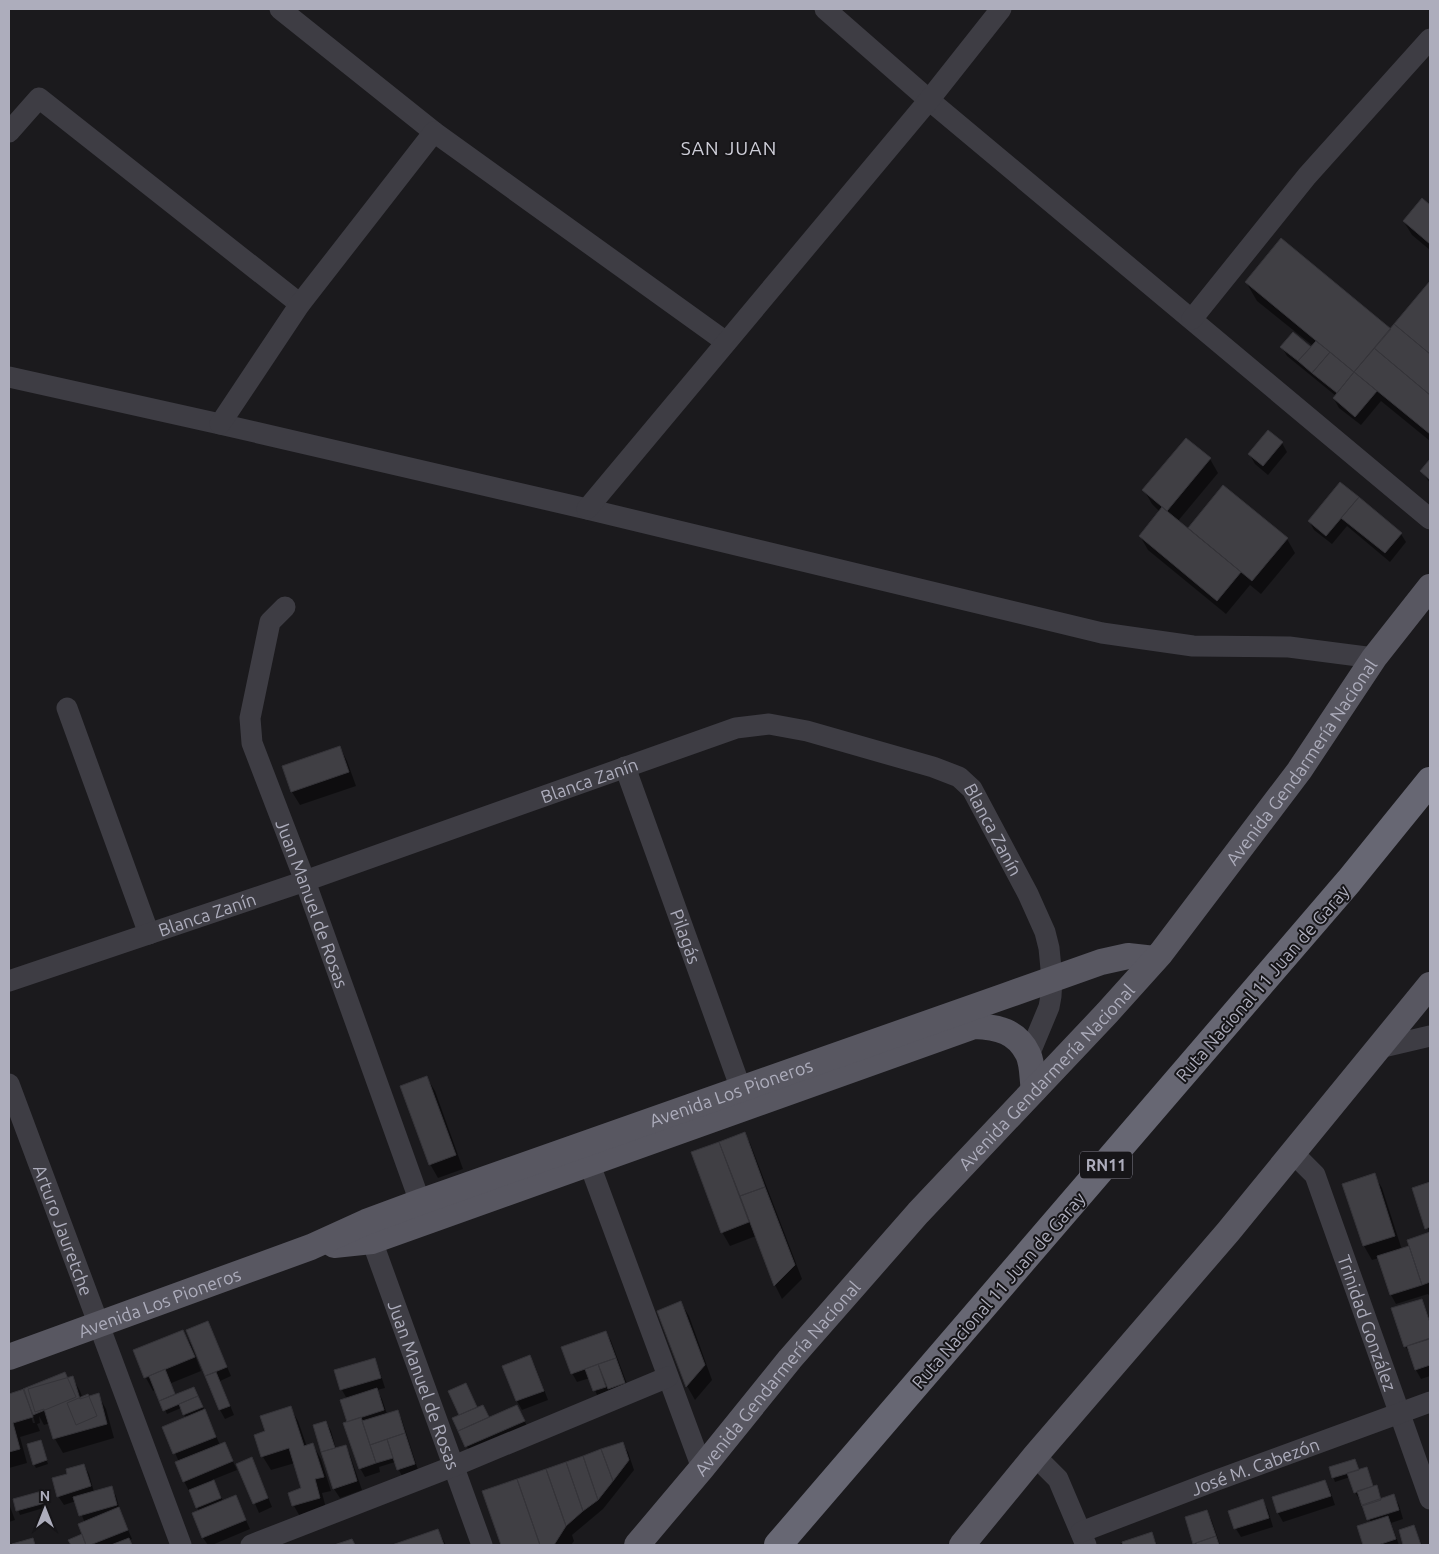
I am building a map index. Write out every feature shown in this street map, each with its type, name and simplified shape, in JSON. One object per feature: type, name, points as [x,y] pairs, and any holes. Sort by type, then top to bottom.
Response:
[{"type":"highway","name":"Ruta Nacional 11 Juan de Garay","points":[[778,1545],[1349,881],[1430,782]]},
{"type":"main road","name":"Avenida Gendarmería Nacional","points":[[637,1545],[796,1352],[918,1213],[1155,959],[1299,771],[1374,658],[1430,587]]},
{"type":"main road","name":"Avenida Los Pioneros","points":[[9,1357],[310,1247],[369,1232],[744,1098],[1101,962],[1128,956],[1155,959]]},
{"type":"main road","points":[[962,1545],[1035,1456],[1228,1232],[1430,985]]},
{"type":"main road","name":"Avenida Los Pioneros","points":[[744,1098],[974,1026],[996,1027],[1014,1035],[1029,1055],[1034,1090]]},
{"type":"main road","name":"Avenida Los Pioneros","points":[[369,1232],[420,1202],[586,1154]]},
{"type":"street","points":[[280,9],[434,132],[726,342]]},
{"type":"street","points":[[825,9],[929,100],[1430,519]]},
{"type":"street","points":[[587,509],[929,100],[1001,9]]},
{"type":"street","points":[[1192,319],[1307,176],[1430,40]]},
{"type":"street","points":[[9,132],[39,98],[300,304]]},
{"type":"street","points":[[220,424],[300,304],[434,132]]},
{"type":"street","points":[[9,377],[587,509],[1102,633],[1193,646],[1288,647],[1374,658]]},
{"type":"street","name":"Juan Manuel de Rosas","points":[[285,606],[270,622],[250,718],[252,743],[305,881],[420,1202]]},
{"type":"street","points":[[67,708],[149,934]]},
{"type":"street","name":"Blanca Zanín","points":[[9,981],[305,881],[736,728],[769,724],[806,731],[933,767],[959,777],[972,789],[1031,902],[1045,932],[1049,948],[1052,980],[1049,1007],[1029,1055]]},
{"type":"street","name":"Pilagás","points":[[625,767],[744,1098]]},
{"type":"street","points":[[1379,1048],[1430,1036]]},
{"type":"street","name":"Arturo Jauretche","points":[[9,1084],[181,1545]]},
{"type":"street","name":"Trinidad González","points":[[1292,1153],[1315,1175],[1430,1499]]},
{"type":"street","points":[[586,1154],[702,1468]]},
{"type":"street","name":"Juan Manuel de Rosas","points":[[369,1232],[482,1545]]},
{"type":"street","points":[[251,1545],[454,1466],[668,1378]]},
{"type":"street","name":"José M. Cabezón","points":[[1084,1539],[1430,1402]]},
{"type":"street","points":[[1035,1456],[1058,1479],[1084,1539]]},
{"type":"building","points":[[1422,198],[1430,205],[1430,244],[1403,221]]},
{"type":"building","points":[[1281,238],[1391,329],[1354,372],[1245,282]]},
{"type":"building","points":[[1430,281],[1430,354],[1394,324]]},
{"type":"building","points":[[1394,324],[1430,354],[1430,395],[1374,348]]},
{"type":"building","points":[[1293,332],[1311,347],[1298,361],[1280,347]]},
{"type":"building","points":[[1316,341],[1330,352],[1312,373],[1298,361]]},
{"type":"building","points":[[1374,348],[1430,395],[1430,434],[1354,372]]},
{"type":"building","points":[[1330,352],[1354,372],[1337,393],[1312,373]]},
{"type":"building","points":[[1354,372],[1377,391],[1355,417],[1333,398]]},
{"type":"building","points":[[1268,430],[1283,442],[1263,466],[1248,454]]},
{"type":"building","points":[[1186,438],[1211,458],[1167,511],[1142,490]]},
{"type":"building","points":[[1430,459],[1430,480],[1420,471]]},
{"type":"building","points":[[1340,482],[1359,497],[1326,536],[1308,521]]},
{"type":"building","points":[[1223,485],[1288,538],[1252,581],[1188,528]]},
{"type":"building","points":[[1359,497],[1402,533],[1385,553],[1341,518]]},
{"type":"building","points":[[1162,507],[1241,572],[1217,601],[1139,536]]},
{"type":"building","points":[[340,746],[349,772],[291,792],[282,766]]},
{"type":"building","points":[[427,1076],[456,1155],[429,1165],[400,1086]]},
{"type":"building","points":[[745,1132],[765,1187],[740,1196],[719,1142]]},
{"type":"building","points":[[719,1142],[749,1222],[721,1233],[691,1152]]},
{"type":"building","points":[[1375,1173],[1395,1236],[1363,1246],[1342,1184]]},
{"type":"building","points":[[1430,1182],[1430,1227],[1425,1229],[1412,1188]]},
{"type":"building","points":[[765,1187],[795,1265],[774,1286],[740,1196]]},
{"type":"building","points":[[1430,1232],[1430,1282],[1422,1285],[1407,1240]]},
{"type":"building","points":[[1409,1246],[1422,1285],[1390,1295],[1377,1256]]},
{"type":"building","points":[[1422,1299],[1430,1323],[1430,1338],[1404,1347],[1391,1308]]},
{"type":"building","points":[[681,1301],[705,1365],[686,1387],[657,1311]]},
{"type":"building","points":[[208,1321],[227,1367],[205,1376],[186,1330]]},
{"type":"building","points":[[183,1330],[195,1357],[144,1378],[133,1350]]},
{"type":"building","points":[[606,1331],[616,1358],[571,1374],[561,1347]]},
{"type":"building","points":[[1430,1339],[1430,1365],[1415,1370],[1407,1346]]},
{"type":"building","points":[[530,1355],[544,1391],[516,1401],[502,1366]]},
{"type":"building","points":[[375,1358],[381,1378],[340,1390],[334,1370]]},
{"type":"building","points":[[616,1358],[625,1383],[608,1389],[598,1364]]},
{"type":"building","points":[[598,1364],[606,1387],[593,1391],[585,1369]]},
{"type":"building","points":[[165,1369],[175,1394],[159,1401],[149,1376]]},
{"type":"building","points":[[65,1372],[76,1397],[33,1415],[23,1389]]},
{"type":"building","points":[[216,1372],[230,1406],[219,1410],[205,1376]]},
{"type":"building","points":[[73,1376],[80,1399],[99,1393],[107,1424],[53,1439],[44,1409],[35,1412],[28,1389]]},
{"type":"building","points":[[466,1383],[477,1407],[459,1415],[448,1391]]},
{"type":"building","points":[[194,1387],[198,1396],[163,1411],[159,1401]]},
{"type":"building","points":[[377,1388],[384,1410],[347,1422],[340,1400]]},
{"type":"building","points":[[24,1389],[33,1417],[13,1423],[20,1449],[9,1452],[9,1394]]},
{"type":"building","points":[[88,1394],[97,1416],[76,1425],[67,1403]]},
{"type":"building","points":[[198,1396],[203,1407],[183,1415],[179,1404]]},
{"type":"building","points":[[483,1405],[489,1417],[458,1431],[452,1418]]},
{"type":"building","points":[[517,1405],[525,1421],[465,1447],[458,1431]]},
{"type":"building","points":[[291,1406],[304,1446],[313,1443],[324,1477],[315,1479],[320,1498],[292,1506],[288,1493],[301,1488],[289,1448],[261,1457],[254,1435],[265,1431],[260,1416]]},
{"type":"building","points":[[205,1409],[216,1437],[173,1454],[162,1427]]},
{"type":"building","points":[[398,1410],[405,1433],[370,1445],[362,1421]]},
{"type":"building","points":[[361,1417],[376,1463],[359,1469],[343,1423]]},
{"type":"building","points":[[326,1421],[335,1448],[321,1452],[313,1425]]},
{"type":"building","points":[[405,1433],[415,1464],[397,1470],[387,1439]]},
{"type":"building","points":[[387,1439],[393,1458],[376,1463],[370,1445]]},
{"type":"building","points":[[41,1440],[47,1460],[33,1465],[27,1444]]},
{"type":"building","points":[[225,1442],[233,1461],[183,1482],[175,1462]]},
{"type":"building","points":[[623,1442],[629,1460],[613,1481],[601,1449]]},
{"type":"building","points":[[346,1445],[357,1481],[333,1489],[321,1452]]},
{"type":"building","points":[[601,1449],[613,1481],[598,1500],[583,1456]]},
{"type":"building","points":[[583,1456],[598,1500],[583,1511],[566,1462]]},
{"type":"building","points":[[252,1457],[268,1498],[253,1504],[236,1464]]},
{"type":"building","points":[[1355,1459],[1359,1470],[1332,1478],[1329,1467]]},
{"type":"building","points":[[566,1462],[583,1511],[566,1526],[546,1469]]},
{"type":"building","points":[[84,1464],[91,1486],[57,1497],[52,1478],[67,1474],[66,1469]]},
{"type":"building","points":[[1367,1467],[1373,1486],[1354,1493],[1347,1473]]},
{"type":"building","points":[[546,1469],[566,1526],[554,1545],[540,1545],[517,1479]]},
{"type":"building","points":[[517,1479],[540,1545],[501,1545],[482,1491]]},
{"type":"building","points":[[214,1480],[221,1498],[196,1508],[189,1490]]},
{"type":"building","points":[[1325,1480],[1331,1496],[1277,1513],[1272,1497]]},
{"type":"building","points":[[1377,1485],[1381,1500],[1362,1506],[1357,1491]]},
{"type":"building","points":[[112,1486],[117,1505],[79,1516],[73,1497]]},
{"type":"building","points":[[42,1491],[45,1503],[16,1511],[13,1499]]},
{"type":"building","points":[[1394,1494],[1399,1510],[1367,1520],[1362,1505]]},
{"type":"building","points":[[236,1495],[246,1520],[202,1538],[192,1513]]},
{"type":"building","points":[[1263,1499],[1269,1518],[1234,1529],[1228,1511]]},
{"type":"building","points":[[119,1507],[128,1530],[86,1545],[78,1524]]},
{"type":"building","points":[[1207,1510],[1216,1536],[1193,1544],[1185,1517]]},
{"type":"building","points":[[1388,1516],[1396,1539],[1378,1545],[1363,1545],[1357,1526]]},
{"type":"building","points":[[1414,1525],[1421,1545],[1403,1545],[1399,1530]]},
{"type":"building","points":[[438,1529],[444,1545],[392,1545]]},
{"type":"building","points":[[1152,1532],[1156,1545],[1123,1545],[1122,1542]]},
{"type":"building","points":[[82,1534],[86,1545],[71,1545],[68,1540]]},
{"type":"building","points":[[1216,1536],[1219,1545],[1197,1545],[1196,1543]]},
{"type":"building","points":[[33,1538],[35,1545],[12,1545],[12,1544]]},
{"type":"building","points":[[129,1538],[132,1545],[111,1545]]},
{"type":"building","points":[[352,1539],[355,1545],[334,1545]]},
{"type":"district","name":"SAN JUAN","points":[[729,148]]}]
